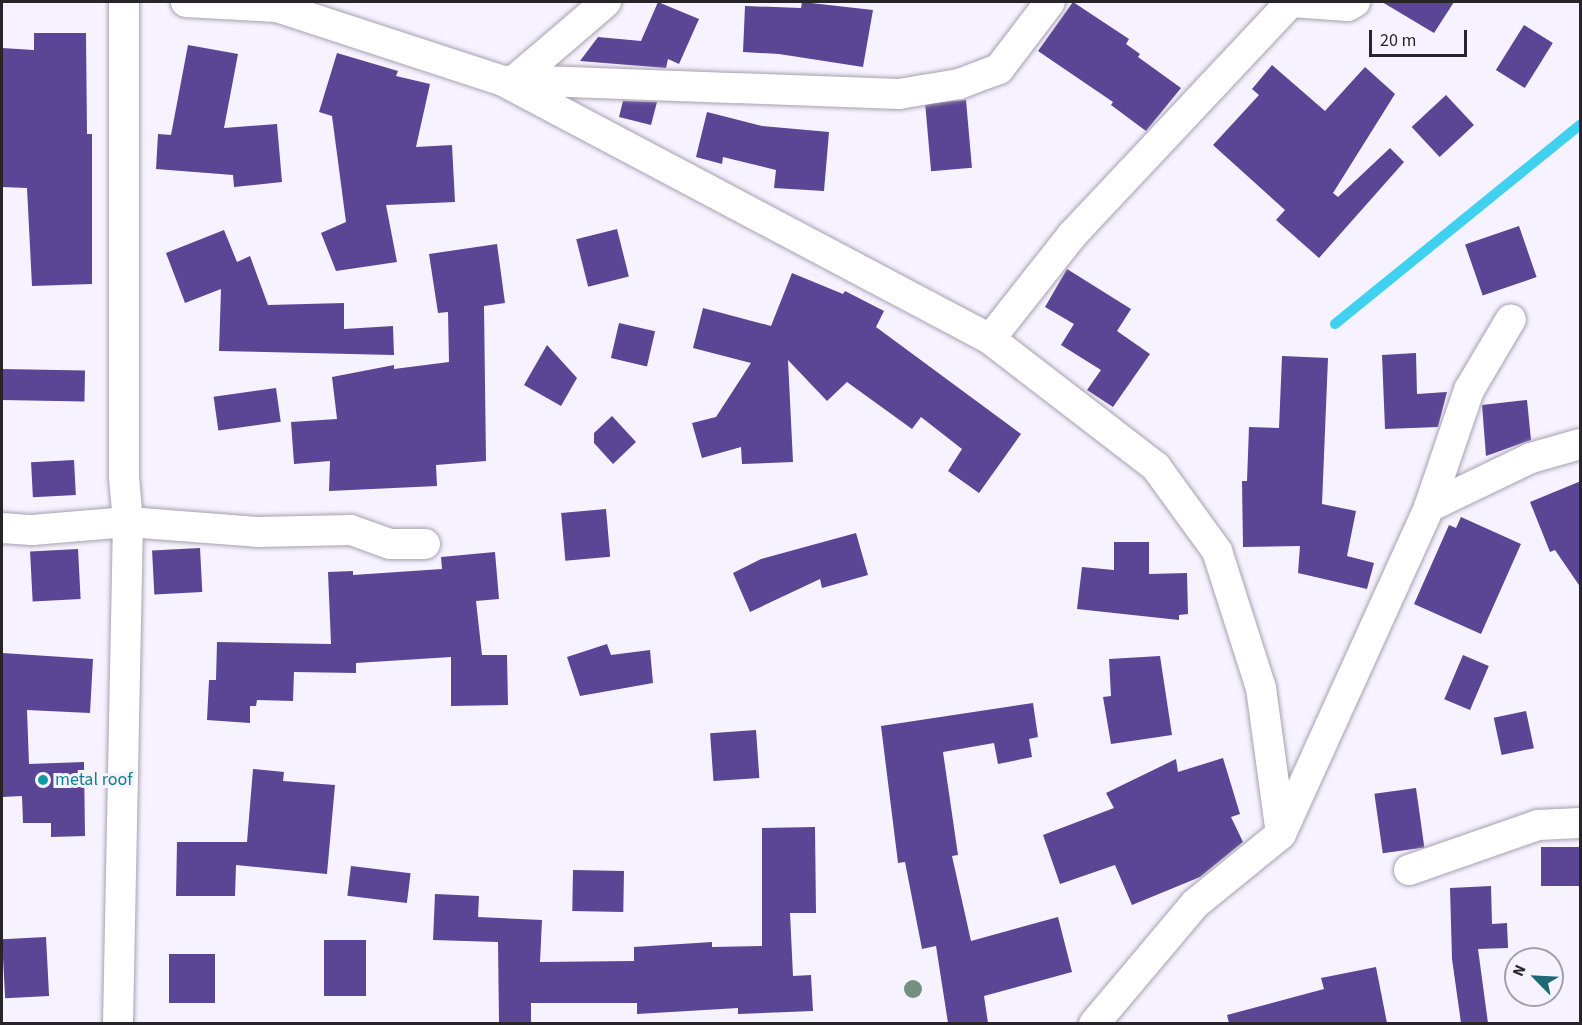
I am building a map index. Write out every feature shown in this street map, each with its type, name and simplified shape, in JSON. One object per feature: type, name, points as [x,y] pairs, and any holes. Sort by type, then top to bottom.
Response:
[{"type":"street","points":[[118,1023],[128,522],[124,477],[124,2]]},
{"type":"street","points":[[186,2],[277,7],[509,81],[990,339],[1156,467],[1217,551],[1261,688],[1281,834]]},
{"type":"street","points":[[509,81],[606,2]]},
{"type":"street","points":[[509,81],[899,94],[958,84],[999,69],[1050,2]]},
{"type":"street","points":[[990,339],[1072,234],[1291,2],[1348,6],[1355,2]]},
{"type":"street","points":[[1094,1023],[1195,904],[1281,834],[1429,507],[1469,390],[1511,319]]},
{"type":"street","points":[[1429,507],[1531,458],[1581,444]]},
{"type":"street","points":[[2,528],[32,530],[128,522],[257,532],[351,530],[390,544],[424,544]]},
{"type":"street","points":[[1409,870],[1538,825],[1581,823]]},
{"type":"building","points":[[658,2],[699,19],[679,64],[668,59],[666,68],[580,61],[598,37],[641,41]]},
{"type":"building","points":[[802,2],[873,10],[863,67],[779,54],[743,52],[745,6],[801,8]]},
{"type":"building","points":[[1073,2],[1129,39],[1126,44],[1140,54],[1138,57],[1181,88],[1146,131],[1111,105],[1113,102],[1038,51]]},
{"type":"building","points":[[1382,2],[1454,2],[1434,33]]},
{"type":"building","points":[[1524,25],[1553,43],[1525,88],[1496,70]]},
{"type":"building","points":[[34,33],[86,33],[87,134],[92,134],[92,284],[32,286],[27,188],[2,187],[2,48],[34,50]]},
{"type":"building","points":[[188,45],[238,54],[224,128],[277,124],[282,182],[234,187],[233,175],[156,169],[158,134],[171,135]]},
{"type":"building","points":[[337,53],[398,71],[396,76],[430,84],[416,147],[452,145],[455,202],[386,205],[397,262],[336,271],[321,233],[346,222],[332,116],[319,112]]},
{"type":"building","points":[[1272,65],[1325,111],[1365,67],[1395,94],[1333,193],[1338,197],[1390,148],[1404,162],[1319,258],[1276,220],[1285,210],[1213,145],[1259,95],[1252,89]]},
{"type":"building","points":[[1446,95],[1474,125],[1440,157],[1412,127]]},
{"type":"building","points":[[966,100],[972,168],[931,171],[925,104]]},
{"type":"building","points":[[623,101],[657,102],[651,125],[619,117]]},
{"type":"building","points":[[707,112],[762,126],[829,132],[824,191],[774,188],[776,170],[723,157],[722,164],[696,157]]},
{"type":"building","points":[[1519,226],[1537,277],[1483,296],[1465,245]]},
{"type":"building","points":[[617,229],[629,277],[588,287],[576,239]]},
{"type":"building","points":[[224,230],[237,262],[250,256],[268,305],[344,303],[344,329],[393,326],[394,355],[219,351],[221,289],[185,303],[166,253]]},
{"type":"building","points":[[497,244],[505,303],[484,306],[486,461],[436,465],[437,486],[329,491],[330,461],[294,464],[291,422],[337,419],[332,377],[394,365],[394,369],[449,362],[448,312],[438,313],[429,254]]},
{"type":"building","points":[[1067,269],[1131,309],[1117,331],[1150,354],[1113,407],[1087,390],[1101,370],[1061,345],[1074,324],[1045,307]]},
{"type":"building","points":[[792,273],[843,294],[845,291],[884,311],[876,327],[1021,434],[979,493],[948,471],[962,449],[921,417],[912,429],[847,382],[827,401],[788,360],[793,462],[742,464],[741,447],[702,458],[692,423],[716,417],[751,363],[693,348],[703,308],[771,326]]},
{"type":"building","points":[[619,323],[655,331],[647,366],[611,358]]},
{"type":"building","points":[[547,345],[577,378],[561,406],[524,385]]},
{"type":"building","points":[[1416,353],[1417,394],[1447,392],[1438,427],[1385,429],[1382,355]]},
{"type":"building","points":[[1282,356],[1328,358],[1322,504],[1356,511],[1347,556],[1374,563],[1367,589],[1298,573],[1300,546],[1243,547],[1242,481],[1247,481],[1249,427],[1279,428]]},
{"type":"building","points":[[2,369],[85,370],[84,401],[2,400]]},
{"type":"building","points":[[276,388],[281,422],[218,430],[214,397]]},
{"type":"building","points":[[1527,400],[1531,440],[1486,456],[1482,405]]},
{"type":"building","points":[[612,416],[636,442],[613,464],[594,443],[594,433]]},
{"type":"building","points":[[74,460],[76,495],[33,497],[31,462]]},
{"type":"building","points":[[1581,481],[1581,588],[1555,550],[1550,552],[1530,502]]},
{"type":"building","points":[[606,509],[610,557],[565,561],[561,513]]},
{"type":"building","points":[[1461,517],[1521,544],[1481,634],[1414,604],[1449,525],[1456,528]]},
{"type":"building","points":[[856,533],[868,575],[822,588],[820,579],[750,612],[733,573],[761,559]]},
{"type":"building","points":[[1114,542],[1149,542],[1149,574],[1187,573],[1188,614],[1179,615],[1179,620],[1077,609],[1082,567],[1114,570]]},
{"type":"building","points":[[200,548],[202,592],[154,594],[152,551]]},
{"type":"building","points":[[78,549],[81,599],[33,601],[30,552]]},
{"type":"building","points":[[495,552],[499,599],[476,601],[482,655],[507,655],[508,705],[451,706],[451,657],[356,663],[356,673],[294,672],[293,701],[257,700],[256,706],[250,706],[250,723],[207,720],[209,680],[216,680],[217,642],[331,644],[328,572],[353,571],[353,575],[442,569],[441,557]]},
{"type":"building","points":[[607,644],[611,655],[650,650],[653,683],[580,696],[567,657]]},
{"type":"building","points":[[2,653],[93,659],[90,713],[27,710],[29,764],[84,762],[85,836],[51,837],[51,823],[23,823],[22,796],[2,797]]},
{"type":"building","points":[[1463,655],[1489,666],[1470,710],[1444,699]]},
{"type":"building","points":[[1160,656],[1172,735],[1111,744],[1103,697],[1111,696],[1109,659]]},
{"type":"building","points":[[1033,703],[1038,737],[1029,739],[1032,757],[998,764],[994,743],[943,752],[958,855],[952,856],[971,941],[1058,917],[1072,972],[984,996],[988,1023],[948,1023],[936,946],[922,949],[905,862],[898,863],[881,726]]},
{"type":"building","points":[[1526,711],[1534,748],[1502,755],[1494,718]]},
{"type":"building","points":[[756,730],[759,778],[713,781],[710,733]]},
{"type":"building","points":[[1223,758],[1240,814],[1231,817],[1243,842],[1200,877],[1132,905],[1115,865],[1060,884],[1043,835],[1114,808],[1106,793],[1176,759],[1178,772]]},
{"type":"building","points":[[253,769],[284,772],[283,781],[335,785],[327,874],[236,865],[235,896],[176,896],[177,842],[247,842]]},
{"type":"building","points":[[1416,788],[1424,847],[1383,853],[1374,794]]},
{"type":"building","points":[[815,827],[816,913],[790,913],[793,976],[811,975],[813,1011],[738,1014],[738,1008],[637,1014],[637,1003],[531,1003],[531,1022],[499,1022],[498,942],[433,940],[435,894],[479,896],[478,917],[542,920],[540,962],[634,961],[634,947],[712,942],[712,947],[762,946],[762,828]]},
{"type":"building","points":[[1541,847],[1580,847],[1580,886],[1541,886]]},
{"type":"building","points":[[351,866],[411,873],[407,903],[347,896]]},
{"type":"building","points":[[573,870],[624,871],[623,912],[572,911]]},
{"type":"building","points":[[1491,886],[1492,924],[1507,923],[1508,947],[1478,949],[1488,1023],[1461,1023],[1452,959],[1450,888]]},
{"type":"building","points":[[46,937],[49,996],[5,998],[2,939]]},
{"type":"building","points":[[324,940],[366,940],[366,996],[324,996]]},
{"type":"building","points":[[169,954],[215,954],[215,1003],[169,1003]]},
{"type":"building","points":[[1376,967],[1387,1023],[1229,1023],[1227,1015],[1324,989],[1321,978]]},
{"type":"waterway","points":[[1335,324],[1580,125]]},
{"type":"place","name":"metal roof","points":[[43,780]]}]
